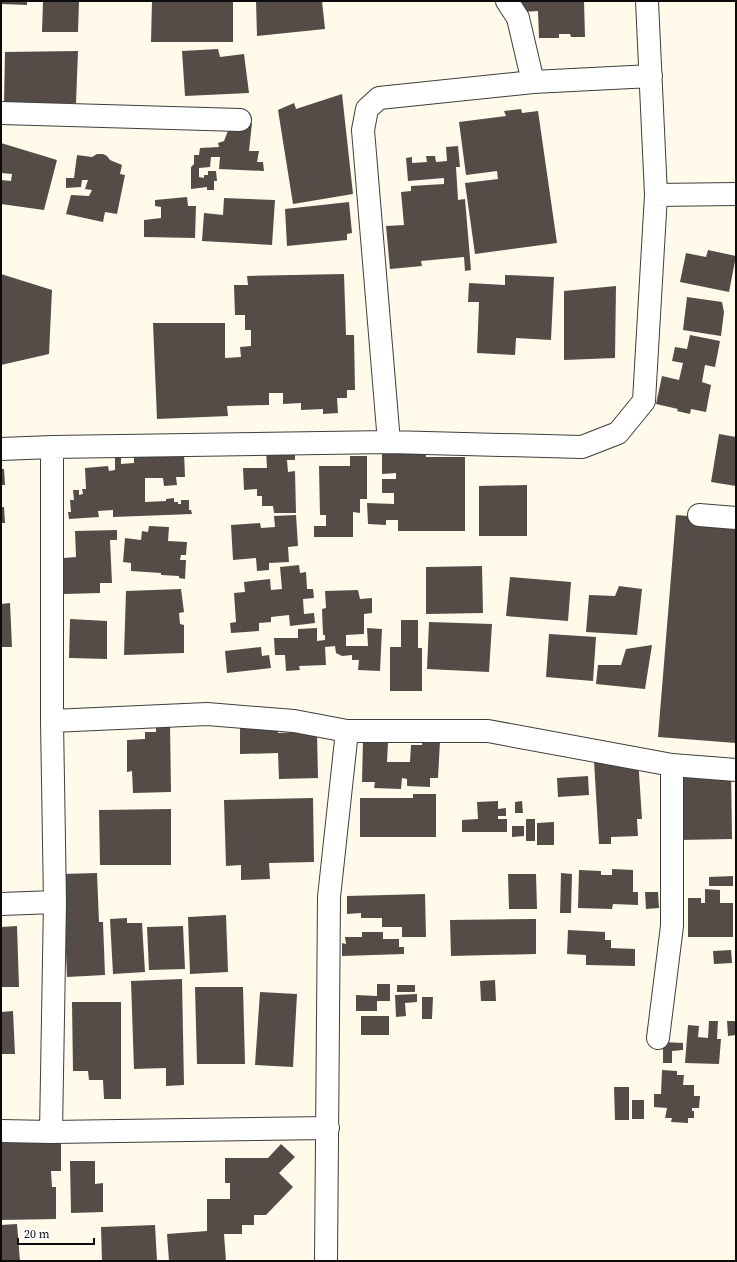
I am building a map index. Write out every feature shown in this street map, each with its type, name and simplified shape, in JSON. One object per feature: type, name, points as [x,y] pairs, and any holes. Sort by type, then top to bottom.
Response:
[{"type":"street","points":[[507,1],[518,18],[533,82]]},
{"type":"street","points":[[1,449],[389,442],[582,447],[618,433],[644,401],[656,195],[647,1]]},
{"type":"street","points":[[389,442],[363,130],[367,109],[379,98],[533,82],[651,76]]},
{"type":"street","points":[[1,113],[240,120]]},
{"type":"street","points":[[656,195],[736,194]]},
{"type":"street","points":[[52,447],[52,721],[55,902],[52,1132]]},
{"type":"street","points":[[699,515],[736,518]]},
{"type":"street","points":[[52,721],[207,714],[294,721],[347,731],[488,731],[672,765],[736,770]]},
{"type":"street","points":[[326,1261],[329,897],[347,731]]},
{"type":"street","points":[[658,1038],[672,926],[672,765]]},
{"type":"street","points":[[1,904],[55,902]]},
{"type":"street","points":[[1,1131],[52,1132],[328,1128]]},
{"type":"building","points":[[1,1],[27,1],[27,5],[1,4]]},
{"type":"building","points":[[43,1],[79,1],[78,32],[42,32]]},
{"type":"building","points":[[152,1],[233,1],[233,42],[151,42]]},
{"type":"building","points":[[256,1],[322,1],[325,29],[257,36]]},
{"type":"building","points":[[522,1],[584,1],[585,37],[571,37],[570,34],[559,34],[559,38],[539,38],[538,11],[522,12]]},
{"type":"building","points":[[218,49],[220,57],[244,54],[249,93],[185,96],[182,51]]},
{"type":"building","points":[[78,51],[76,103],[4,103],[5,52]]},
{"type":"building","points":[[342,94],[353,194],[293,204],[278,110],[294,103],[296,109]]},
{"type":"building","points":[[521,109],[522,113],[538,111],[557,243],[475,254],[465,183],[498,179],[497,171],[466,175],[459,122],[506,116],[504,111]]},
{"type":"building","points":[[231,123],[252,123],[249,151],[259,151],[257,162],[263,162],[264,171],[219,169],[220,157],[211,157],[210,167],[199,168],[199,177],[204,178],[204,175],[208,175],[208,171],[216,171],[217,181],[214,181],[214,190],[207,190],[207,187],[191,189],[191,167],[194,164],[194,155],[199,155],[200,148],[219,147],[218,143],[224,141]]},
{"type":"building","points":[[1,143],[57,160],[44,210],[1,204],[1,180],[11,181],[12,174],[1,173]]},
{"type":"building","points":[[458,146],[460,167],[456,167],[458,200],[465,199],[471,270],[465,271],[464,257],[421,261],[422,266],[390,269],[386,226],[404,225],[401,192],[411,191],[411,186],[444,184],[444,178],[408,181],[406,158],[412,157],[412,163],[427,162],[426,156],[435,156],[436,162],[447,161],[446,147]]},
{"type":"building","points":[[97,154],[103,154],[110,160],[122,165],[120,174],[125,175],[117,214],[105,212],[103,222],[66,214],[71,195],[89,196],[92,190],[85,189],[88,180],[82,180],[81,187],[66,188],[66,178],[74,178],[77,155],[92,157]]},
{"type":"building","points":[[187,197],[188,206],[196,206],[195,238],[144,237],[144,220],[161,218],[161,207],[155,206],[155,200]]},
{"type":"building","points":[[224,198],[275,200],[272,245],[202,241],[204,213],[223,215]]},
{"type":"building","points":[[349,202],[352,233],[347,234],[347,240],[287,246],[285,209]]},
{"type":"building","points":[[708,250],[736,256],[729,292],[680,282],[686,253],[706,257]]},
{"type":"building","points":[[1,274],[52,290],[49,354],[1,365]]},
{"type":"building","points":[[344,274],[346,335],[354,335],[355,390],[347,390],[347,398],[337,398],[338,413],[323,414],[323,409],[301,410],[301,403],[283,404],[283,393],[269,393],[269,405],[227,406],[228,416],[157,419],[153,323],[225,323],[225,358],[241,357],[240,347],[251,346],[251,330],[245,330],[245,315],[235,315],[234,285],[248,285],[247,276]]},
{"type":"building","points":[[505,275],[554,277],[551,340],[516,338],[515,355],[477,353],[479,302],[468,302],[469,283],[505,285]]},
{"type":"building","points":[[616,286],[615,358],[564,360],[564,291]]},
{"type":"building","points":[[687,297],[722,302],[724,312],[721,336],[683,330]]},
{"type":"building","points":[[690,335],[720,341],[715,367],[705,365],[702,382],[711,385],[706,412],[691,409],[690,414],[677,411],[678,409],[656,404],[662,376],[679,380],[683,363],[672,361],[675,347],[687,349]]},
{"type":"building","points":[[719,434],[736,437],[736,486],[711,482]]},
{"type":"building","points":[[397,448],[425,448],[426,457],[465,457],[465,531],[398,531],[398,520],[386,520],[386,525],[368,524],[367,503],[394,504],[394,493],[382,493],[382,479],[396,479],[396,473],[382,474],[382,454],[397,454]]},
{"type":"building","points":[[295,449],[295,460],[287,460],[288,472],[295,471],[296,513],[274,513],[273,506],[262,506],[262,496],[257,496],[257,489],[244,490],[243,468],[267,468],[266,450]]},
{"type":"building","points":[[184,452],[185,477],[176,477],[177,485],[164,486],[163,478],[145,478],[145,502],[166,501],[166,499],[174,498],[174,502],[181,504],[181,500],[189,500],[189,510],[191,510],[192,514],[113,517],[113,510],[98,511],[99,517],[69,519],[68,512],[71,512],[70,500],[74,500],[73,490],[79,490],[79,495],[83,494],[82,489],[86,489],[85,468],[108,466],[109,471],[115,470],[115,458],[121,458],[121,464],[134,463],[134,454]]},
{"type":"building","points":[[350,456],[367,456],[367,499],[360,499],[360,513],[353,512],[353,537],[314,537],[314,526],[326,526],[326,515],[320,515],[319,466],[350,466]]},
{"type":"building","points":[[1,469],[4,469],[5,485],[1,485]]},
{"type":"building","points":[[527,485],[527,536],[479,536],[479,486]]},
{"type":"building","points":[[1,507],[4,507],[5,523],[1,523]]},
{"type":"building","points":[[296,515],[298,546],[288,547],[289,562],[269,563],[269,570],[257,571],[256,558],[233,560],[231,525],[260,523],[261,528],[275,527],[274,516]]},
{"type":"building","points":[[676,515],[736,520],[736,743],[658,737]]},
{"type":"building","points":[[149,526],[169,527],[168,541],[187,542],[186,555],[181,555],[180,560],[186,560],[185,579],[179,578],[179,576],[161,575],[161,573],[131,571],[131,563],[123,562],[125,538],[141,540],[142,531],[148,532]]},
{"type":"building","points":[[117,530],[117,540],[110,540],[112,583],[100,583],[100,593],[64,594],[63,558],[76,557],[75,531]]},
{"type":"building","points":[[299,565],[300,573],[306,572],[307,589],[313,589],[314,598],[303,599],[304,614],[314,613],[315,623],[290,626],[289,615],[271,617],[271,622],[259,623],[259,631],[231,633],[230,623],[236,622],[234,593],[245,592],[244,582],[270,579],[271,590],[282,589],[280,567]]},
{"type":"building","points":[[482,566],[483,613],[426,614],[426,567]]},
{"type":"building","points":[[510,577],[571,582],[568,621],[506,616]]},
{"type":"building","points":[[619,586],[642,589],[637,635],[586,632],[589,595],[615,596]]},
{"type":"building","points":[[181,589],[184,612],[179,613],[180,624],[184,625],[184,653],[124,655],[126,591]]},
{"type":"building","points":[[358,590],[360,599],[372,598],[372,613],[364,614],[364,634],[346,635],[346,646],[368,646],[367,628],[382,629],[380,671],[358,670],[359,660],[352,660],[352,655],[342,656],[336,653],[335,646],[325,647],[326,665],[299,666],[300,670],[286,671],[285,655],[275,655],[274,638],[298,638],[298,629],[317,628],[317,641],[325,640],[325,635],[323,635],[322,609],[326,608],[325,591]]},
{"type":"building","points":[[10,603],[12,647],[1,647],[1,604]]},
{"type":"building","points":[[70,619],[107,621],[107,659],[69,658]]},
{"type":"building","points":[[401,620],[418,620],[418,648],[422,648],[422,691],[390,691],[390,647],[401,647]]},
{"type":"building","points":[[429,622],[492,624],[489,672],[427,669]]},
{"type":"building","points":[[549,634],[596,637],[593,681],[546,677]]},
{"type":"building","points":[[652,645],[645,689],[596,684],[598,665],[621,665],[626,649]]},
{"type":"building","points":[[261,647],[262,656],[269,655],[271,668],[227,673],[225,651]]},
{"type":"building","points":[[277,722],[278,733],[317,731],[318,778],[279,779],[278,753],[240,754],[240,723]]},
{"type":"building","points":[[156,723],[170,723],[171,792],[133,793],[132,771],[127,772],[127,740],[145,739],[145,732],[156,732]]},
{"type":"building","points":[[363,740],[388,742],[387,762],[410,762],[411,745],[422,745],[422,740],[440,741],[438,778],[430,778],[430,787],[407,786],[407,779],[402,778],[401,789],[374,788],[375,782],[362,782]]},
{"type":"building","points":[[638,758],[642,819],[637,819],[638,836],[611,837],[611,844],[599,844],[594,761]]},
{"type":"building","points":[[731,771],[732,839],[680,840],[679,772]]},
{"type":"building","points":[[588,776],[589,795],[558,797],[557,778]]},
{"type":"building","points":[[413,794],[436,794],[436,837],[360,837],[360,798],[413,798]]},
{"type":"building","points":[[313,798],[314,862],[269,863],[270,879],[241,880],[241,865],[226,866],[224,800]]},
{"type":"building","points":[[498,801],[498,809],[506,808],[506,816],[498,816],[498,819],[507,819],[507,832],[462,832],[462,820],[478,819],[477,802]]},
{"type":"building","points":[[522,801],[523,813],[515,813],[515,802]]},
{"type":"building","points":[[171,809],[171,865],[100,865],[99,810]]},
{"type":"building","points":[[526,819],[535,819],[535,841],[526,841]]},
{"type":"building","points":[[554,822],[554,845],[537,845],[537,823]]},
{"type":"building","points":[[512,826],[524,826],[524,836],[512,837]]},
{"type":"building","points":[[612,869],[633,870],[633,892],[638,892],[638,905],[613,904],[612,909],[578,908],[579,870],[601,871],[601,875],[612,875]]},
{"type":"building","points":[[97,873],[99,922],[103,922],[105,975],[67,977],[63,874]]},
{"type":"building","points":[[561,873],[572,874],[571,913],[560,913]]},
{"type":"building","points":[[508,874],[536,874],[537,909],[509,909]]},
{"type":"building","points":[[733,876],[733,886],[709,886],[709,877]]},
{"type":"building","points":[[705,889],[720,890],[720,903],[733,903],[733,937],[688,937],[688,898],[701,898],[701,903],[705,903]]},
{"type":"building","points":[[645,892],[658,892],[659,908],[646,909]]},
{"type":"building","points":[[425,894],[426,937],[402,937],[402,927],[382,927],[382,918],[361,918],[361,913],[347,914],[347,896]]},
{"type":"building","points":[[226,915],[228,972],[190,974],[188,917]]},
{"type":"building","points":[[127,918],[127,923],[142,923],[145,972],[113,974],[110,919]]},
{"type":"building","points":[[536,919],[536,954],[451,956],[450,920]]},
{"type":"building","points":[[17,926],[19,987],[1,987],[1,927]]},
{"type":"building","points":[[183,926],[185,969],[149,970],[147,927]]},
{"type":"building","points":[[568,930],[605,932],[605,940],[611,940],[611,948],[635,949],[635,966],[586,965],[586,955],[567,954]]},
{"type":"building","points":[[362,932],[383,932],[383,939],[399,939],[399,947],[404,947],[404,954],[342,956],[342,943],[346,944],[345,937],[362,937]]},
{"type":"building","points":[[731,950],[732,963],[714,964],[713,951]]},
{"type":"building","points":[[182,979],[184,1085],[166,1086],[166,1068],[134,1069],[131,981]]},
{"type":"building","points":[[495,980],[496,1001],[481,1001],[480,981]]},
{"type":"building","points":[[377,984],[390,984],[390,1001],[377,1001],[377,1011],[356,1011],[356,995],[377,996]]},
{"type":"building","points":[[397,985],[415,985],[415,992],[397,992]]},
{"type":"building","points":[[195,987],[243,987],[245,1064],[197,1064]]},
{"type":"building","points":[[260,992],[297,994],[293,1067],[255,1065]]},
{"type":"building","points":[[417,994],[417,1002],[405,1003],[406,1016],[396,1017],[395,995]]},
{"type":"building","points":[[422,997],[433,997],[432,1019],[422,1019]]},
{"type":"building","points":[[72,1002],[121,1002],[121,1099],[104,1099],[103,1080],[89,1080],[88,1071],[73,1071]]},
{"type":"building","points":[[13,1011],[15,1054],[1,1054],[1,1012]]},
{"type":"building","points":[[361,1016],[389,1016],[389,1035],[361,1035]]},
{"type":"building","points":[[709,1021],[718,1021],[717,1039],[721,1039],[719,1064],[685,1063],[688,1025],[699,1026],[698,1037],[708,1038]]},
{"type":"building","points":[[727,1021],[736,1021],[736,1035],[728,1036]]},
{"type":"building","points":[[663,1042],[683,1043],[683,1050],[672,1051],[672,1063],[663,1063]]},
{"type":"building","points":[[662,1070],[677,1071],[677,1075],[684,1075],[683,1085],[694,1085],[694,1096],[700,1096],[699,1108],[692,1108],[692,1111],[694,1111],[694,1118],[688,1118],[688,1123],[671,1122],[672,1118],[665,1118],[667,1108],[654,1107],[654,1094],[661,1094]]},
{"type":"building","points":[[614,1087],[629,1087],[629,1120],[615,1120]]},
{"type":"building","points":[[632,1100],[644,1100],[644,1119],[632,1119]]},
{"type":"building","points":[[61,1137],[61,1171],[51,1171],[52,1187],[56,1187],[56,1219],[1,1220],[1,1143],[42,1142]]},
{"type":"building","points":[[281,1144],[295,1157],[279,1173],[293,1187],[266,1215],[254,1215],[254,1225],[242,1225],[242,1234],[224,1234],[226,1261],[169,1261],[167,1234],[207,1231],[207,1199],[230,1199],[230,1183],[225,1183],[225,1158],[268,1158]]},
{"type":"building","points":[[70,1161],[95,1161],[95,1184],[103,1183],[103,1212],[71,1213]]},
{"type":"building","points":[[17,1224],[20,1261],[1,1261],[1,1225]]},
{"type":"building","points":[[155,1225],[157,1261],[102,1261],[101,1227]]}]
